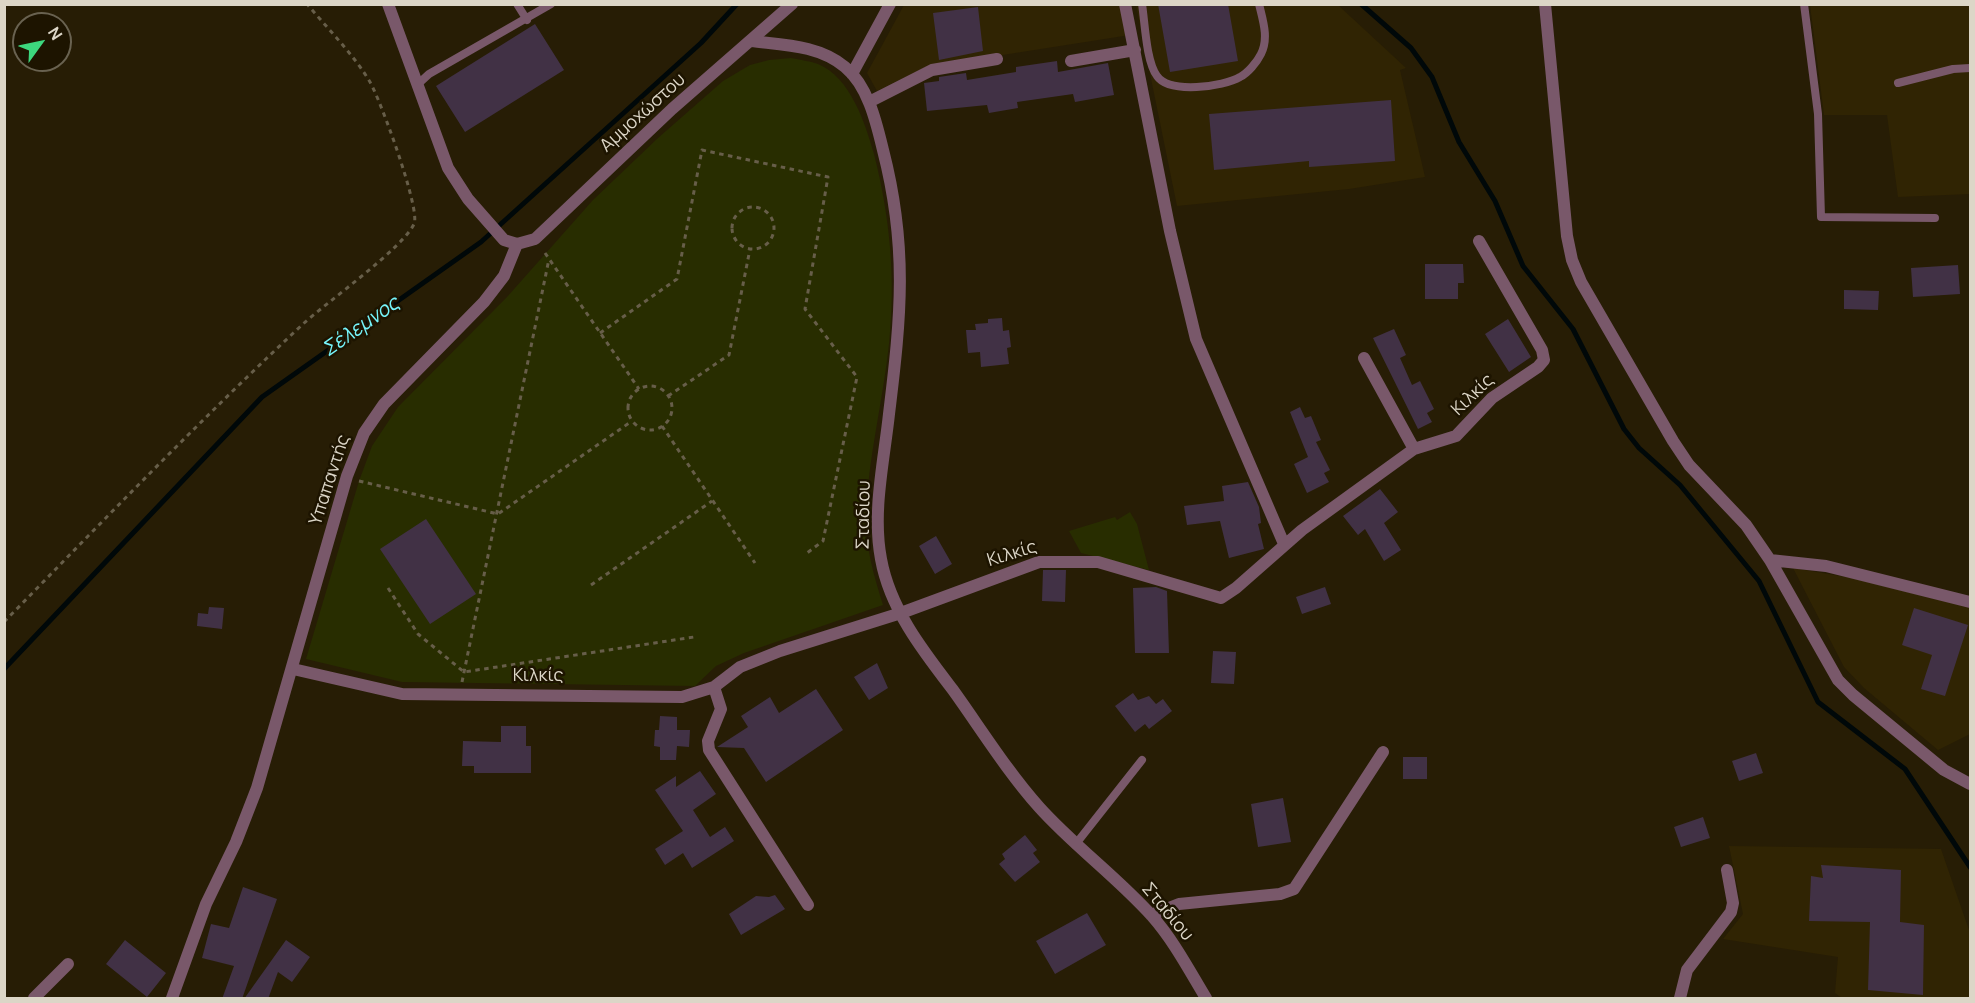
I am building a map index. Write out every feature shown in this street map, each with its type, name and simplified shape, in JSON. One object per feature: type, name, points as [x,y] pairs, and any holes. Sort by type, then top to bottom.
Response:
[{"type":"street","points":[[388,4],[448,168],[468,198],[504,240],[517,244]]},
{"type":"street","name":"Αμμοχώστου","points":[[517,244],[535,239],[622,155],[792,4]]},
{"type":"street","points":[[852,74],[890,4]]},
{"type":"street","points":[[1545,4],[1567,236],[1577,272],[1677,448],[1738,515],[1770,560],[1823,657],[1846,689],[1944,770],[1971,784]]},
{"type":"street","points":[[1126,5],[1170,231],[1196,339],[1284,544]]},
{"type":"street","name":"Σταδίου","points":[[751,41],[817,52],[837,61],[852,74],[869,102],[889,172],[902,257],[899,337],[878,516],[885,576],[901,613],[935,666],[1018,780],[1075,844],[1151,915],[1174,945],[1206,999]]},
{"type":"street","points":[[1071,62],[1136,50]]},
{"type":"street","points":[[869,102],[932,70],[997,59]]},
{"type":"street","name":"Κιλκίς","points":[[293,669],[402,694],[459,696],[525,693],[682,697],[714,687],[740,667],[780,651],[901,613],[1022,567],[1083,560],[1111,565],[1221,598],[1236,588],[1284,544],[1414,449],[1456,436],[1492,398],[1538,367],[1544,360],[1542,350],[1479,241]]},
{"type":"street","name":"Υπαπαντής","points":[[172,999],[206,904],[248,813],[293,669],[347,476],[363,433],[384,404],[484,302],[504,276],[517,244]]},
{"type":"street","points":[[1364,358],[1414,449]]},
{"type":"street","points":[[1770,560],[1826,566],[1971,602]]},
{"type":"street","points":[[714,687],[721,708],[708,741],[710,750],[808,905]]},
{"type":"street","points":[[1151,915],[1179,904],[1280,894],[1294,889],[1383,752]]},
{"type":"street","points":[[1680,999],[1687,970],[1731,912],[1733,903],[1726,870]]},
{"type":"street","points":[[34,999],[68,964]]},
{"type":"lane","points":[[517,4],[527,20]]},
{"type":"lane","points":[[417,85],[429,74],[527,20],[551,4]]},
{"type":"lane","points":[[1142,4],[1153,69],[1161,81],[1174,87],[1202,86],[1239,78],[1250,70],[1261,54],[1266,38],[1259,4]]},
{"type":"lane","points":[[1804,4],[1818,114],[1821,217],[1935,218]]},
{"type":"lane","points":[[1898,83],[1953,69],[1971,68]]},
{"type":"lane","points":[[1075,844],[1142,760]]},
{"type":"path","points":[[4,622],[193,427],[306,322],[393,248],[415,224],[416,214],[411,195],[389,127],[370,82],[307,4]]},
{"type":"path","points":[[600,333],[677,279],[702,150],[828,177],[805,309],[857,377],[824,541],[807,553]]},
{"type":"path","points":[[757,207],[763,209],[772,219],[774,232],[768,243],[750,249],[734,237],[732,224],[744,208],[757,207]]},
{"type":"path","points":[[668,396],[729,355],[750,249]]},
{"type":"path","points":[[545,253],[639,389]]},
{"type":"path","points":[[459,696],[549,259]]},
{"type":"path","points":[[653,386],[668,396],[671,412],[662,426],[646,429],[632,421],[628,405],[639,389],[653,386]]},
{"type":"path","points":[[359,481],[498,514],[632,421]]},
{"type":"path","points":[[662,426],[755,563]]},
{"type":"path","points":[[591,585],[712,501]]},
{"type":"path","points":[[388,588],[418,634],[464,672],[694,637]]},
{"type":"shaded area","points":[[904,5],[1123,5],[1130,35],[926,67],[877,91],[867,73]]},
{"type":"shaded area","points":[[1136,5],[1338,5],[1406,68],[1400,70],[1425,177],[1349,189],[1177,206]]},
{"type":"shaded area","points":[[1810,5],[1970,5],[1970,194],[1898,197],[1887,115],[1824,115]]},
{"type":"shaded area","points":[[1793,568],[1852,578],[1970,608],[1970,734],[1938,750],[1864,688],[1844,667]]},
{"type":"shaded area","points":[[1729,846],[1941,849],[1970,933],[1970,998],[1842,998],[1835,993],[1838,957],[1723,939],[1743,914]]},
{"type":"green space","points":[[791,58],[818,64],[830,71],[848,90],[861,116],[874,154],[884,201],[892,272],[891,320],[866,515],[873,572],[883,605],[744,653],[716,666],[695,686],[402,682],[306,659],[359,481],[372,446],[398,407],[507,297],[593,200],[658,138],[723,81],[750,65]]},
{"type":"green space","points":[[1130,512],[1137,524],[1149,570],[1081,553],[1069,531],[1115,517],[1117,520]]},
{"type":"building","points":[[1158,4],[1228,4],[1238,61],[1170,72]]},
{"type":"building","points":[[978,7],[983,51],[939,60],[933,13]]},
{"type":"building","points":[[535,24],[564,70],[465,132],[436,86]]},
{"type":"building","points":[[1057,61],[1058,72],[1108,63],[1114,95],[1075,102],[1073,94],[1017,102],[1018,108],[989,113],[987,105],[927,111],[924,83],[939,81],[939,77],[966,73],[967,80],[1016,72],[1016,67]]},
{"type":"building","points":[[1391,100],[1395,161],[1309,167],[1309,161],[1214,170],[1209,114]]},
{"type":"building","points":[[1425,264],[1463,264],[1464,283],[1458,283],[1458,299],[1425,299]]},
{"type":"building","points":[[1958,265],[1960,294],[1913,297],[1911,268]]},
{"type":"building","points":[[1844,290],[1879,291],[1878,310],[1844,309]]},
{"type":"building","points":[[1002,318],[1003,331],[1009,330],[1011,347],[1007,348],[1009,364],[981,367],[980,352],[968,353],[966,330],[976,330],[975,324],[988,323],[988,319]]},
{"type":"building","points":[[1508,319],[1531,357],[1509,372],[1485,334]]},
{"type":"building","points":[[1394,329],[1406,355],[1400,358],[1412,385],[1420,381],[1434,409],[1427,413],[1432,422],[1418,429],[1373,338]]},
{"type":"building","points":[[1300,407],[1305,418],[1311,416],[1321,440],[1316,442],[1330,470],[1324,473],[1329,482],[1307,493],[1294,464],[1308,457],[1290,412]]},
{"type":"building","points":[[1248,482],[1259,507],[1261,523],[1258,524],[1264,549],[1229,558],[1220,521],[1187,525],[1184,506],[1224,501],[1222,486]]},
{"type":"building","points":[[1380,489],[1398,512],[1384,523],[1401,550],[1384,561],[1365,529],[1358,535],[1343,516]]},
{"type":"building","points":[[426,519],[476,594],[430,624],[380,549]]},
{"type":"building","points":[[936,536],[952,564],[935,574],[919,546]]},
{"type":"building","points":[[1043,570],[1066,570],[1065,602],[1042,601]]},
{"type":"building","points":[[1156,587],[1167,591],[1169,653],[1135,653],[1133,588]]},
{"type":"building","points":[[1325,587],[1331,604],[1302,614],[1296,597]]},
{"type":"building","points":[[209,607],[224,608],[222,629],[197,626],[198,613],[208,614]]},
{"type":"building","points":[[1914,608],[1968,625],[1945,696],[1921,689],[1932,655],[1902,645]]},
{"type":"building","points":[[1213,651],[1236,652],[1234,684],[1211,683]]},
{"type":"building","points":[[877,663],[888,688],[869,700],[854,677]]},
{"type":"building","points":[[816,689],[843,730],[766,782],[744,748],[717,747],[748,727],[741,716],[770,697],[779,713]]},
{"type":"building","points":[[1133,693],[1138,700],[1149,696],[1156,704],[1163,699],[1172,711],[1149,729],[1145,724],[1135,732],[1115,706]]},
{"type":"building","points":[[660,716],[677,717],[677,730],[690,730],[689,747],[677,746],[676,760],[660,760],[660,747],[654,746],[655,730],[659,730]]},
{"type":"building","points":[[501,726],[526,726],[526,746],[531,746],[531,773],[474,773],[474,766],[462,766],[463,741],[501,742]]},
{"type":"building","points":[[1756,753],[1763,773],[1739,781],[1732,761]]},
{"type":"building","points":[[1403,757],[1427,757],[1427,779],[1403,779]]},
{"type":"building","points":[[700,771],[716,794],[693,810],[710,837],[725,827],[734,841],[692,868],[683,853],[665,865],[655,849],[683,831],[655,790],[676,776],[676,787]]},
{"type":"building","points":[[1283,798],[1291,842],[1258,847],[1251,804]]},
{"type":"building","points":[[1703,817],[1710,838],[1681,847],[1674,827]]},
{"type":"building","points":[[1025,835],[1037,850],[1033,853],[1040,862],[1015,882],[999,864],[1005,859],[1002,854]]},
{"type":"building","points":[[1821,865],[1901,870],[1900,922],[1924,925],[1923,995],[1868,990],[1870,922],[1809,921],[1811,876],[1823,878]]},
{"type":"building","points":[[243,887],[277,899],[242,999],[222,999],[234,966],[202,958],[211,924],[229,928]]},
{"type":"building","points":[[775,895],[785,909],[741,935],[729,914],[756,896]]},
{"type":"building","points":[[1087,913],[1106,945],[1055,974],[1036,941]]},
{"type":"building","points":[[125,940],[166,973],[147,997],[106,964]]},
{"type":"building","points":[[286,940],[310,957],[292,982],[278,972],[268,999],[244,999]]},
{"type":"waterway","name":"Σέλεμνος","points":[[4,669],[262,397],[481,242],[701,43],[737,4]]},
{"type":"waterway","points":[[1361,4],[1411,48],[1432,77],[1459,142],[1495,201],[1523,266],[1573,329],[1624,429],[1639,448],[1680,485],[1759,581],[1818,702],[1905,769],[1970,867]]}]
